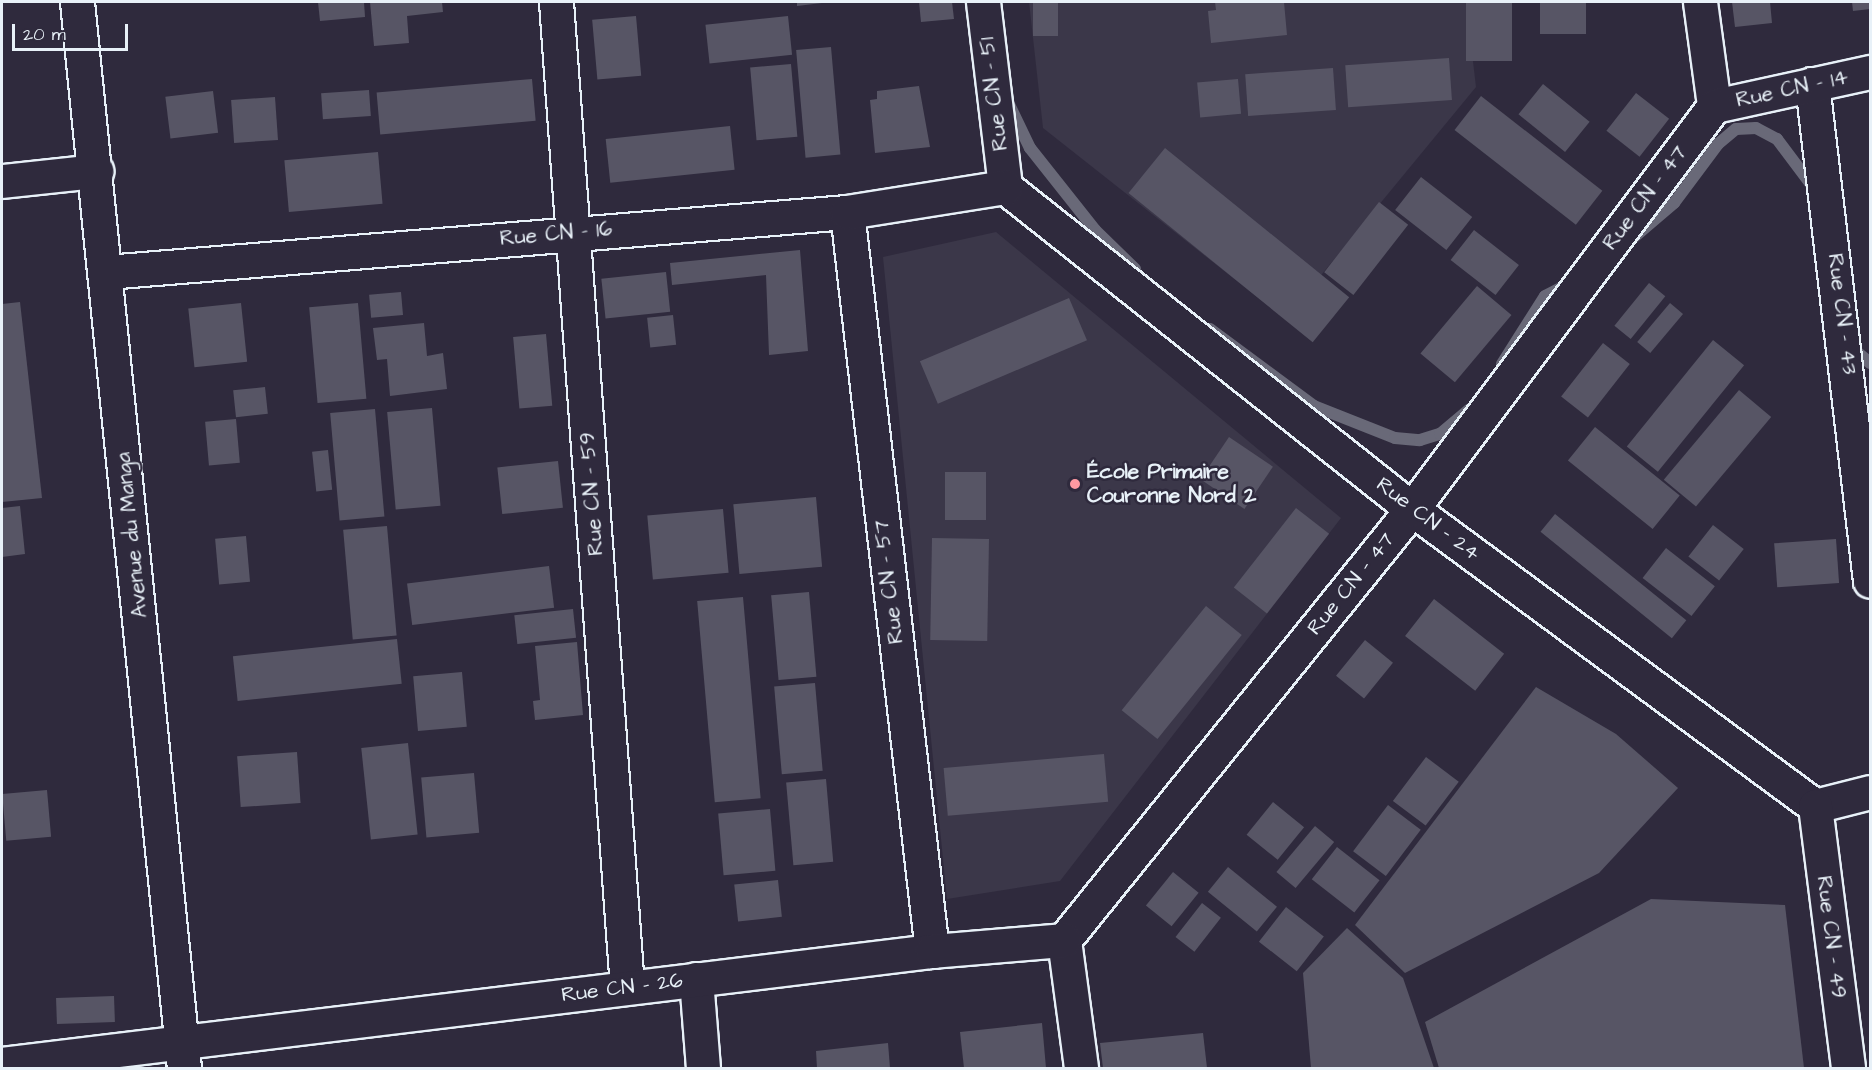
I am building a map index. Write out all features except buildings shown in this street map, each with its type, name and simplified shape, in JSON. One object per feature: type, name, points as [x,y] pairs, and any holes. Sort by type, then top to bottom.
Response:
[{"type":"street","name":"Avenue du Manga","points":[[76,2],[96,171],[183,1054]]},
{"type":"street","name":"Rue CN - 59","points":[[556,2],[627,987]]},
{"type":"street","name":"Rue CN - 51","points":[[983,2],[1005,187]]},
{"type":"street","points":[[1700,2],[1714,106]]},
{"type":"street","name":"Rue CN - 14","points":[[1714,106],[1870,72]]},
{"type":"street","name":"Rue CN - 43","points":[[1812,84],[1862,406],[1870,581]]},
{"type":"street","name":"Rue CN - 47","points":[[1064,940],[1412,508],[1714,106]]},
{"type":"street","points":[[2,181],[96,171]]},
{"type":"street","name":"Rue CN - 16","points":[[106,272],[573,232],[847,213],[1005,187]]},
{"type":"street","name":"Rue CN - 24","points":[[1005,187],[1412,508],[1815,806]]},
{"type":"street","name":"Rue CN - 57","points":[[847,213],[932,951]]},
{"type":"street","points":[[1815,806],[1870,792]]},
{"type":"street","name":"Rue CN - 49","points":[[1815,806],[1848,1068]]},
{"type":"street","points":[[1064,940],[1081,1068]]},
{"type":"street","name":"Rue CN - 26","points":[[2,1064],[183,1054],[627,987],[932,951],[1064,940]]},
{"type":"street","points":[[696,979],[703,1068]]},
{"type":"shaded area","points":[[1029,2],[1466,2],[1476,87],[1285,319],[1043,128]]},
{"type":"shaded area","points":[[996,232],[1341,518],[1060,881],[947,899],[883,257]]},
{"type":"waterway","points":[[1006,98],[1030,148],[1095,230],[1135,269]]},
{"type":"waterway","points":[[1633,238],[1674,203],[1718,144],[1736,129],[1756,128],[1777,139],[1813,187]]},
{"type":"waterway","points":[[1502,364],[1545,296],[1572,282]]},
{"type":"waterway","points":[[1210,329],[1314,406],[1395,438],[1420,440],[1440,434],[1469,410]]},
{"type":"waterway","points":[[1851,347],[1870,363]]},
{"type":"place","name":"École Primaire Couronne Nord 2","points":[[1075,484]]}]
